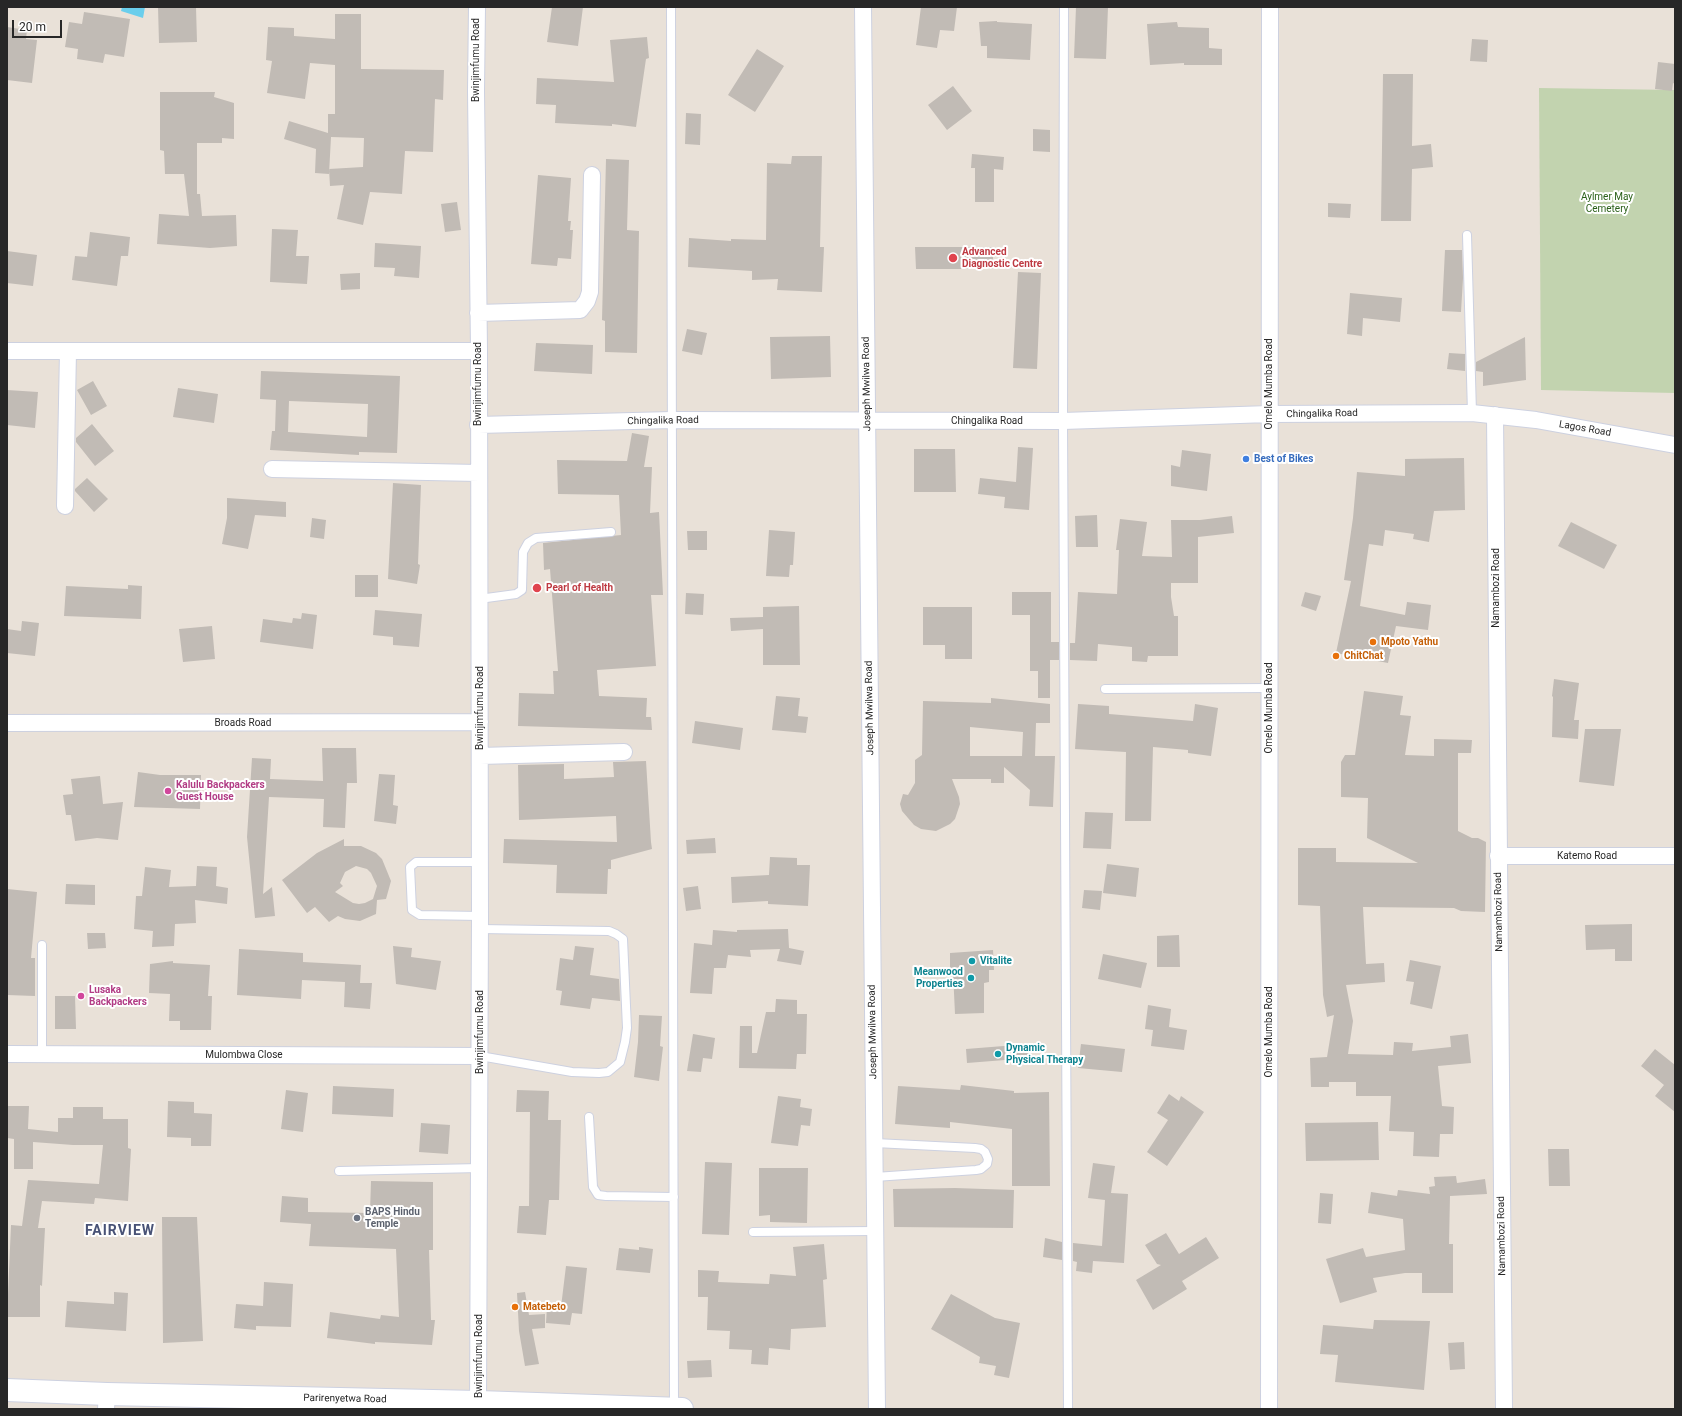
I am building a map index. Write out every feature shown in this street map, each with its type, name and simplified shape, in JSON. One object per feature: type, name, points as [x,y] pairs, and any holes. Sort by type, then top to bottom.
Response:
[{"type":"main road","name":"Parirenyetwa Road","points":[[7,1390],[107,1401],[682,1409]]},
{"type":"street","name":"Bwinjimfumu Road","points":[[476,7],[480,722],[479,1405]]},
{"type":"street","name":"Joseph Mwilwa Road","points":[[863,7],[877,1409]]},
{"type":"street","name":"Omelo Mumba Road","points":[[1269,1409],[1270,7]]},
{"type":"street","points":[[478,313],[580,310],[587,301],[590,292],[592,175]]},
{"type":"street","points":[[7,351],[478,351]]},
{"type":"street","points":[[65,506],[68,351]]},
{"type":"street","name":"Chingalika Road","points":[[478,425],[672,420],[1063,421],[1269,414],[1472,413],[1494,415]]},
{"type":"street","name":"Lagos Road","points":[[1494,415],[1536,420],[1675,445]]},
{"type":"street","name":"Namambozi Road","points":[[1494,415],[1504,1409]]},
{"type":"street","points":[[272,469],[479,473]]},
{"type":"street","name":"Broads Road","points":[[7,723],[480,722]]},
{"type":"street","points":[[480,756],[624,752]]},
{"type":"street","name":"Katemo Road","points":[[1498,856],[1675,856]]},
{"type":"street","name":"Mulombwa Close","points":[[7,1054],[480,1056]]},
{"type":"lane","points":[[671,7],[674,1409]]},
{"type":"lane","points":[[1064,7],[1063,421],[1068,1409]]},
{"type":"lane","points":[[1467,235],[1472,413]]},
{"type":"lane","points":[[479,598],[516,594],[522,590],[522,552],[528,543],[536,538],[611,532]]},
{"type":"lane","points":[[1105,689],[1269,688]]},
{"type":"lane","points":[[480,862],[416,862],[410,867],[412,910],[420,915],[480,923],[609,932],[616,934],[623,939],[627,1028],[620,1062],[608,1072],[599,1074],[572,1072],[480,1056]]},
{"type":"lane","points":[[42,945],[42,1054]]},
{"type":"lane","points":[[589,1117],[592,1187],[598,1195],[674,1197]]},
{"type":"lane","points":[[874,1143],[975,1148],[982,1149],[988,1159],[987,1164],[981,1169],[976,1170],[875,1177]]},
{"type":"lane","points":[[339,1171],[480,1168]]},
{"type":"lane","points":[[753,1232],[875,1231]]},
{"type":"green space","name":"Aylmer May Cemetery","points":[[1539,88],[1675,90],[1675,393],[1541,390]]},
{"type":"water","points":[[122,7],[145,7],[143,18],[121,11]]},
{"type":"building","points":[[158,7],[196,7],[197,42],[159,43]]},
{"type":"building","points":[[552,7],[583,7],[578,46],[547,42]]},
{"type":"building","points":[[921,7],[957,7],[954,31],[940,30],[937,48],[916,45]]},
{"type":"building","points":[[1076,7],[1108,7],[1106,59],[1074,58]]},
{"type":"building","points":[[84,12],[130,19],[124,57],[105,54],[103,63],[77,59],[78,49],[65,47],[69,22],[82,24]]},
{"type":"building","points":[[335,14],[361,14],[361,69],[444,70],[443,100],[435,99],[433,152],[405,151],[402,194],[370,192],[363,225],[337,219],[344,185],[330,186],[329,171],[329,174],[315,173],[316,149],[284,139],[289,121],[328,133],[328,114],[335,114],[335,65],[310,63],[305,99],[267,93],[272,61],[266,60],[268,27],[294,28],[294,36],[335,39]],"holes":[[[331,137],[364,138],[363,167],[329,169]]]},
{"type":"building","points":[[997,21],[1032,24],[1030,60],[987,58],[987,46],[981,46],[979,22]]},
{"type":"building","points":[[1177,22],[1178,27],[1209,28],[1209,48],[1222,49],[1222,65],[1184,65],[1184,63],[1150,65],[1147,24]]},
{"type":"building","points":[[7,27],[27,30],[26,39],[37,40],[32,83],[7,80]]},
{"type":"building","points":[[647,37],[649,58],[646,59],[636,127],[612,124],[612,126],[555,123],[556,105],[536,104],[537,78],[614,82],[610,40]]},
{"type":"building","points":[[1472,39],[1488,40],[1487,62],[1470,61]]},
{"type":"building","points":[[757,49],[784,66],[755,112],[728,95]]},
{"type":"building","points":[[1658,62],[1675,64],[1675,84],[1673,83],[1672,91],[1655,89]]},
{"type":"building","points":[[1383,74],[1413,74],[1412,146],[1431,144],[1433,167],[1412,169],[1411,221],[1381,221]]},
{"type":"building","points":[[953,86],[972,111],[947,130],[928,105]]},
{"type":"building","points":[[160,92],[215,92],[214,97],[234,103],[234,139],[222,138],[222,143],[197,143],[197,194],[200,194],[202,216],[236,215],[237,246],[210,248],[157,244],[159,214],[189,216],[184,174],[165,174],[164,151],[160,150]]},
{"type":"building","points":[[686,113],[701,114],[700,145],[685,144]]},
{"type":"building","points":[[1033,129],[1050,130],[1050,152],[1033,151]]},
{"type":"building","points":[[972,154],[1004,157],[1003,170],[994,169],[994,202],[975,202],[975,168],[971,168]]},
{"type":"building","points":[[792,156],[822,156],[820,247],[824,247],[822,292],[777,290],[778,279],[752,280],[752,271],[688,267],[689,238],[731,241],[731,239],[766,240],[767,163],[791,164]]},
{"type":"building","points":[[606,159],[629,160],[627,230],[639,231],[637,353],[605,352],[605,321],[602,320]]},
{"type":"building","points":[[538,175],[571,178],[568,221],[571,221],[570,230],[573,230],[571,259],[558,258],[557,266],[531,264]]},
{"type":"building","points":[[457,202],[461,230],[445,232],[441,204]]},
{"type":"building","points":[[1328,203],[1351,204],[1350,218],[1328,217]]},
{"type":"building","points":[[272,229],[298,230],[296,256],[309,256],[307,284],[270,282]]},
{"type":"building","points":[[90,232],[130,237],[128,256],[121,256],[117,286],[72,280],[75,256],[87,257]]},
{"type":"building","points":[[375,243],[421,246],[419,278],[394,276],[395,268],[374,267]]},
{"type":"building","points":[[915,247],[993,247],[993,269],[916,269]]},
{"type":"building","points":[[1445,250],[1462,250],[1463,278],[1461,312],[1442,311]]},
{"type":"building","points":[[7,251],[37,255],[33,286],[7,283]]},
{"type":"building","points":[[1018,272],[1041,273],[1037,369],[1013,368]]},
{"type":"building","points":[[360,273],[360,289],[341,290],[340,274]]},
{"type":"building","points":[[1350,293],[1402,298],[1400,322],[1363,318],[1362,336],[1347,334]]},
{"type":"building","points":[[687,329],[707,333],[702,355],[682,351]]},
{"type":"building","points":[[830,336],[831,377],[771,379],[770,337]]},
{"type":"building","points":[[1525,337],[1526,380],[1483,386],[1483,372],[1476,371],[1476,362]]},
{"type":"building","points":[[536,343],[593,345],[592,374],[534,371]]},
{"type":"building","points":[[1449,353],[1465,354],[1465,371],[1447,369]]},
{"type":"building","points":[[261,371],[400,376],[397,453],[359,452],[359,455],[270,450],[272,431],[275,431],[276,400],[260,399]],"holes":[[[289,401],[368,404],[367,437],[288,432]]]},
{"type":"building","points":[[93,381],[107,406],[91,415],[77,390]]},
{"type":"building","points":[[178,388],[218,394],[214,423],[173,417]]},
{"type":"building","points":[[7,390],[38,392],[35,428],[7,425]]},
{"type":"building","points":[[92,424],[114,451],[95,466],[76,442],[76,438]]},
{"type":"building","points":[[632,433],[649,436],[644,467],[652,467],[650,513],[659,512],[663,595],[651,595],[656,666],[597,670],[599,696],[647,698],[646,717],[651,717],[652,730],[518,726],[519,693],[554,694],[553,671],[558,671],[550,569],[544,570],[543,543],[621,535],[619,495],[558,494],[557,460],[627,461]]},
{"type":"building","points":[[1018,447],[1033,448],[1029,510],[1004,508],[1005,497],[978,494],[980,478],[1016,482]]},
{"type":"building","points":[[914,449],[955,449],[956,492],[914,492]]},
{"type":"building","points":[[1182,450],[1211,454],[1207,491],[1171,486],[1171,465],[1180,467]]},
{"type":"building","points":[[1464,458],[1465,510],[1434,511],[1429,542],[1413,539],[1414,534],[1385,530],[1383,546],[1369,544],[1360,606],[1405,615],[1407,602],[1431,605],[1428,630],[1396,626],[1388,663],[1336,653],[1351,581],[1344,580],[1353,518],[1357,472],[1405,476],[1405,459]]},
{"type":"building","points":[[87,478],[108,499],[94,512],[75,491],[75,489]]},
{"type":"building","points":[[393,483],[421,485],[418,564],[420,565],[417,584],[388,579]]},
{"type":"building","points":[[227,498],[286,502],[286,517],[255,515],[248,549],[222,544],[227,518]]},
{"type":"building","points":[[1097,515],[1098,547],[1076,547],[1075,516]]},
{"type":"building","points":[[1232,516],[1234,533],[1198,537],[1198,583],[1171,583],[1171,597],[1174,616],[1178,616],[1178,656],[1148,656],[1147,662],[1132,661],[1132,647],[1098,644],[1097,661],[1070,660],[1070,643],[1075,643],[1078,592],[1117,594],[1119,550],[1116,550],[1120,519],[1147,522],[1142,556],[1172,557],[1171,520],[1200,520]]},
{"type":"building","points":[[312,518],[326,520],[324,539],[310,537]]},
{"type":"building","points":[[1571,522],[1617,545],[1604,569],[1558,546]]},
{"type":"building","points":[[769,530],[795,532],[793,565],[790,565],[789,577],[766,576]]},
{"type":"building","points":[[687,531],[707,531],[707,550],[688,550]]},
{"type":"building","points":[[355,575],[378,575],[378,597],[355,597]]},
{"type":"building","points":[[128,585],[142,586],[141,619],[64,616],[66,586],[128,589]]},
{"type":"building","points":[[1012,592],[1051,592],[1051,642],[1059,642],[1059,660],[1050,660],[1050,698],[1038,698],[1038,671],[1030,671],[1030,615],[1012,615]]},
{"type":"building","points":[[1305,592],[1321,596],[1316,611],[1301,606]]},
{"type":"building","points":[[686,593],[704,594],[703,615],[685,614]]},
{"type":"building","points":[[799,606],[800,665],[763,665],[763,629],[731,631],[730,618],[763,617],[763,607]]},
{"type":"building","points":[[923,607],[972,607],[972,659],[945,659],[945,645],[923,645]]},
{"type":"building","points":[[375,610],[422,614],[419,647],[393,645],[393,637],[373,635]]},
{"type":"building","points":[[302,613],[317,615],[313,649],[260,642],[263,619],[292,623],[293,618],[301,619]]},
{"type":"building","points":[[22,621],[39,623],[35,656],[7,653],[7,629],[21,631]]},
{"type":"building","points":[[212,626],[215,659],[183,662],[179,629]]},
{"type":"building","points":[[1554,679],[1579,683],[1574,720],[1579,720],[1578,739],[1552,737],[1552,696]]},
{"type":"building","points":[[1364,691],[1403,696],[1400,715],[1411,716],[1405,755],[1434,756],[1434,739],[1472,740],[1471,753],[1458,753],[1458,831],[1472,838],[1478,838],[1486,842],[1485,912],[1461,911],[1454,908],[1363,907],[1366,964],[1384,963],[1385,982],[1346,985],[1353,1021],[1348,1054],[1393,1055],[1394,1042],[1413,1043],[1412,1051],[1451,1047],[1450,1036],[1468,1034],[1471,1063],[1438,1066],[1442,1106],[1454,1107],[1453,1134],[1440,1134],[1439,1157],[1413,1156],[1414,1132],[1389,1131],[1391,1096],[1356,1096],[1356,1082],[1329,1082],[1329,1087],[1311,1087],[1310,1058],[1327,1057],[1334,1015],[1327,1017],[1323,995],[1320,906],[1298,905],[1298,848],[1336,848],[1336,862],[1418,863],[1367,838],[1368,798],[1341,797],[1341,762],[1345,755],[1355,755]]},
{"type":"building","points":[[776,696],[800,698],[798,716],[808,717],[806,733],[772,730]]},
{"type":"building","points":[[991,698],[1050,704],[1050,723],[1036,723],[1035,756],[1055,756],[1053,807],[1029,806],[1030,790],[1004,767],[1004,783],[991,783],[991,779],[952,779],[960,804],[955,819],[950,824],[936,831],[921,829],[914,825],[902,811],[900,804],[903,794],[908,795],[915,783],[915,760],[922,755],[923,701],[991,703]],"holes":[[[970,727],[1023,732],[1022,756],[970,756]]]},
{"type":"building","points":[[1078,704],[1109,706],[1109,714],[1193,721],[1195,704],[1218,708],[1211,756],[1188,753],[1188,750],[1153,747],[1151,821],[1125,821],[1126,752],[1075,749]]},
{"type":"building","points":[[695,721],[743,728],[740,750],[692,743]]},
{"type":"building","points":[[1585,729],[1621,729],[1614,786],[1579,782]]},
{"type":"building","points":[[322,748],[356,748],[357,783],[347,783],[345,828],[323,827],[324,799],[269,797],[263,894],[272,887],[275,916],[255,918],[247,837],[252,758],[271,759],[270,779],[323,781]]},
{"type":"building","points":[[646,761],[652,849],[611,860],[611,869],[608,869],[607,894],[556,893],[557,865],[503,863],[504,839],[617,842],[616,816],[519,820],[518,765],[564,764],[564,779],[614,777],[613,762]]},
{"type":"building","points":[[138,772],[160,775],[201,775],[200,809],[134,807]]},
{"type":"building","points":[[379,774],[395,775],[393,805],[398,806],[396,824],[374,821]]},
{"type":"building","points":[[100,776],[103,804],[123,802],[118,840],[97,838],[75,841],[71,815],[66,815],[63,795],[73,794],[71,779]]},
{"type":"building","points":[[1085,812],[1113,813],[1111,849],[1083,848]]},
{"type":"building","points":[[715,838],[716,853],[687,854],[686,840]]},
{"type":"building","points":[[344,839],[344,846],[361,846],[376,853],[382,859],[391,881],[386,899],[377,900],[376,914],[360,921],[345,919],[338,916],[329,922],[315,907],[307,913],[282,880],[317,853]],"holes":[[[356,866],[367,869],[371,873],[377,886],[373,899],[365,903],[353,903],[335,892],[343,886],[340,883],[345,872]]]},
{"type":"building","points":[[770,857],[797,858],[797,865],[810,865],[808,906],[768,904],[768,901],[732,903],[731,877],[769,875]]},
{"type":"building","points":[[1107,864],[1139,868],[1136,897],[1103,893]]},
{"type":"building","points":[[197,866],[217,867],[216,886],[228,888],[227,904],[195,900],[196,923],[175,924],[174,946],[152,947],[153,931],[134,929],[136,896],[142,896],[145,867],[171,870],[169,887],[196,886]]},
{"type":"building","points":[[66,884],[95,885],[95,905],[65,904]]},
{"type":"building","points":[[698,886],[701,909],[686,911],[683,888]]},
{"type":"building","points":[[7,889],[37,892],[31,958],[35,958],[35,996],[7,995]]},
{"type":"building","points":[[1084,890],[1102,891],[1100,910],[1082,908]]},
{"type":"building","points":[[1632,924],[1632,961],[1615,961],[1615,949],[1586,950],[1585,925]]},
{"type":"building","points":[[788,929],[789,948],[804,951],[801,965],[777,961],[780,949],[750,950],[751,957],[728,955],[726,968],[714,968],[712,994],[690,993],[694,943],[712,945],[713,930],[737,932],[737,930]]},
{"type":"building","points":[[87,933],[105,933],[106,948],[88,949]]},
{"type":"building","points":[[1179,935],[1180,967],[1157,967],[1157,936]]},
{"type":"building","points":[[393,946],[412,948],[411,957],[441,961],[436,990],[396,984]]},
{"type":"building","points":[[575,946],[594,948],[590,975],[619,979],[620,1001],[592,998],[590,1009],[560,1005],[562,991],[556,990],[560,958],[573,960]]},
{"type":"building","points":[[239,949],[303,953],[303,962],[361,965],[360,983],[372,983],[370,1009],[344,1007],[345,982],[302,980],[301,999],[237,995]]},
{"type":"building","points":[[993,950],[994,970],[989,970],[989,982],[984,983],[984,1013],[955,1014],[953,972],[950,972],[950,953]]},
{"type":"building","points":[[1103,954],[1147,963],[1141,988],[1098,979]]},
{"type":"building","points":[[1410,960],[1441,966],[1432,1009],[1410,1004],[1414,982],[1406,981]]},
{"type":"building","points":[[173,961],[173,963],[210,965],[208,996],[212,996],[211,1030],[180,1030],[180,1021],[169,1021],[170,994],[149,993],[150,964]]},
{"type":"building","points":[[55,996],[75,996],[76,1029],[55,1029]]},
{"type":"building","points":[[776,999],[797,1000],[797,1014],[807,1014],[806,1054],[797,1054],[796,1069],[739,1068],[740,1026],[752,1026],[752,1053],[757,1053],[766,1012],[775,1012]]},
{"type":"building","points":[[1148,1005],[1171,1009],[1169,1027],[1187,1030],[1184,1050],[1151,1046],[1153,1030],[1145,1029]]},
{"type":"building","points":[[639,1015],[662,1016],[660,1046],[663,1047],[659,1081],[634,1077]]},
{"type":"building","points":[[693,1034],[715,1038],[712,1059],[703,1058],[701,1072],[687,1071]]},
{"type":"building","name":"Dynamic Physical Therapy","points":[[1029,1044],[1030,1058],[967,1063],[966,1049]]},
{"type":"building","points":[[1081,1044],[1125,1049],[1122,1072],[1078,1068]]},
{"type":"building","points":[[1655,1049],[1675,1065],[1675,1112],[1655,1096],[1664,1085],[1641,1066]]},
{"type":"building","points":[[961,1085],[1014,1091],[1014,1093],[1049,1092],[1050,1186],[1012,1186],[1012,1129],[950,1122],[950,1128],[895,1124],[898,1086],[960,1090]]},
{"type":"building","points":[[333,1086],[394,1089],[393,1117],[332,1114]]},
{"type":"building","points":[[286,1090],[308,1093],[303,1132],[281,1129]]},
{"type":"building","points":[[517,1090],[549,1091],[548,1120],[561,1120],[559,1200],[549,1200],[546,1235],[517,1233],[519,1206],[529,1206],[530,1112],[516,1112]]},
{"type":"building","points":[[1169,1094],[1179,1101],[1181,1096],[1204,1112],[1167,1166],[1147,1152],[1168,1120],[1157,1113]]},
{"type":"building","points":[[778,1096],[801,1099],[800,1107],[812,1109],[810,1126],[801,1125],[798,1146],[771,1143]]},
{"type":"building","points":[[168,1101],[194,1102],[194,1113],[212,1114],[211,1146],[191,1146],[191,1138],[167,1137]]},
{"type":"building","points":[[7,1106],[29,1106],[28,1129],[58,1132],[58,1118],[73,1118],[73,1107],[103,1107],[103,1119],[128,1119],[128,1148],[131,1149],[128,1201],[95,1198],[94,1204],[42,1201],[38,1228],[45,1228],[42,1286],[40,1285],[40,1317],[7,1317],[11,1225],[22,1226],[28,1180],[99,1184],[103,1145],[73,1145],[33,1142],[33,1169],[14,1169],[14,1139],[7,1138]]},
{"type":"building","points":[[1378,1122],[1379,1160],[1306,1161],[1305,1123]]},
{"type":"building","points":[[421,1123],[450,1125],[448,1154],[419,1152]]},
{"type":"building","points":[[1548,1149],[1569,1149],[1570,1186],[1549,1186]]},
{"type":"building","points":[[705,1162],[732,1163],[729,1235],[702,1234]]},
{"type":"building","points":[[1093,1163],[1115,1166],[1111,1193],[1128,1194],[1124,1263],[1093,1261],[1092,1273],[1076,1271],[1077,1262],[1073,1261],[1073,1243],[1102,1246],[1105,1200],[1088,1198]]},
{"type":"building","points":[[759,1168],[808,1168],[807,1223],[770,1222],[770,1215],[759,1216]]},
{"type":"building","points":[[1456,1176],[1457,1183],[1485,1179],[1487,1194],[1450,1196],[1449,1244],[1453,1244],[1453,1293],[1422,1293],[1422,1273],[1405,1273],[1373,1278],[1377,1292],[1340,1303],[1326,1259],[1363,1248],[1366,1257],[1405,1250],[1403,1219],[1368,1213],[1371,1192],[1397,1196],[1398,1190],[1430,1194],[1429,1187],[1435,1186],[1434,1177]]},
{"type":"building","points":[[371,1181],[433,1182],[433,1250],[429,1250],[431,1320],[435,1320],[432,1345],[375,1342],[375,1344],[327,1338],[330,1312],[380,1319],[381,1315],[399,1317],[396,1249],[309,1246],[311,1224],[280,1222],[282,1196],[308,1198],[308,1212],[370,1213]]},
{"type":"building","points":[[955,1188],[1014,1190],[1013,1228],[894,1227],[893,1189]]},
{"type":"building","points":[[1320,1193],[1333,1194],[1331,1224],[1318,1223]]},
{"type":"building","points":[[162,1217],[197,1217],[203,1341],[163,1343]]},
{"type":"building","points":[[1166,1233],[1179,1254],[1206,1237],[1219,1258],[1182,1281],[1187,1289],[1153,1310],[1136,1280],[1161,1265],[1157,1264],[1145,1245]]},
{"type":"building","points":[[1045,1238],[1062,1242],[1062,1260],[1043,1257]]},
{"type":"building","points":[[824,1244],[827,1279],[823,1280],[826,1327],[791,1329],[790,1350],[769,1348],[768,1365],[751,1364],[752,1350],[729,1349],[730,1331],[707,1330],[708,1297],[698,1297],[698,1270],[719,1271],[718,1282],[769,1284],[770,1274],[796,1276],[793,1247]]},
{"type":"building","points":[[639,1247],[653,1249],[650,1273],[616,1270],[619,1248],[639,1250]]},
{"type":"building","points":[[566,1266],[587,1268],[582,1314],[572,1313],[570,1325],[546,1323],[547,1306],[561,1307]]},
{"type":"building","points":[[264,1282],[293,1284],[291,1327],[256,1326],[256,1330],[234,1328],[236,1304],[263,1306]]},
{"type":"building","points":[[114,1292],[128,1293],[126,1331],[65,1327],[67,1301],[114,1304]]},
{"type":"building","points":[[525,1292],[529,1315],[545,1314],[545,1328],[532,1329],[539,1364],[525,1366],[519,1331],[517,1293]]},
{"type":"building","points":[[951,1294],[995,1318],[1020,1323],[1009,1378],[994,1375],[996,1366],[979,1363],[980,1357],[931,1329]]},
{"type":"building","points":[[1374,1320],[1430,1321],[1424,1390],[1335,1382],[1338,1355],[1320,1354],[1323,1325],[1373,1329]]},
{"type":"building","points":[[1464,1342],[1465,1369],[1450,1370],[1448,1343]]},
{"type":"building","points":[[711,1360],[712,1377],[688,1378],[687,1361]]},
{"type":"place","name":"Advanced Diagnostic Centre","points":[[953,258]]},
{"type":"place","name":"Best of Bikes","points":[[1246,459]]},
{"type":"place","name":"Pearl of Health","points":[[537,588]]},
{"type":"place","name":"Mpoto Yathu","points":[[1373,642]]},
{"type":"place","name":"ChitChat","points":[[1336,656]]},
{"type":"place","name":"Kalulu Backpackers Guest House","points":[[168,791]]},
{"type":"place","name":"Vitalite","points":[[972,961]]},
{"type":"place","name":"Meanwood Properties","points":[[971,978]]},
{"type":"place","name":"Lusaka Backpackers","points":[[81,996]]},
{"type":"place","name":"Dynamic Physical Therapy","points":[[998,1054]]},
{"type":"place","name":"BAPS Hindu Temple","points":[[357,1218]]},
{"type":"place","name":"Matebeto","points":[[515,1307]]},
{"type":"district","name":"FAIRVIEW","points":[[120,1231]]}]
